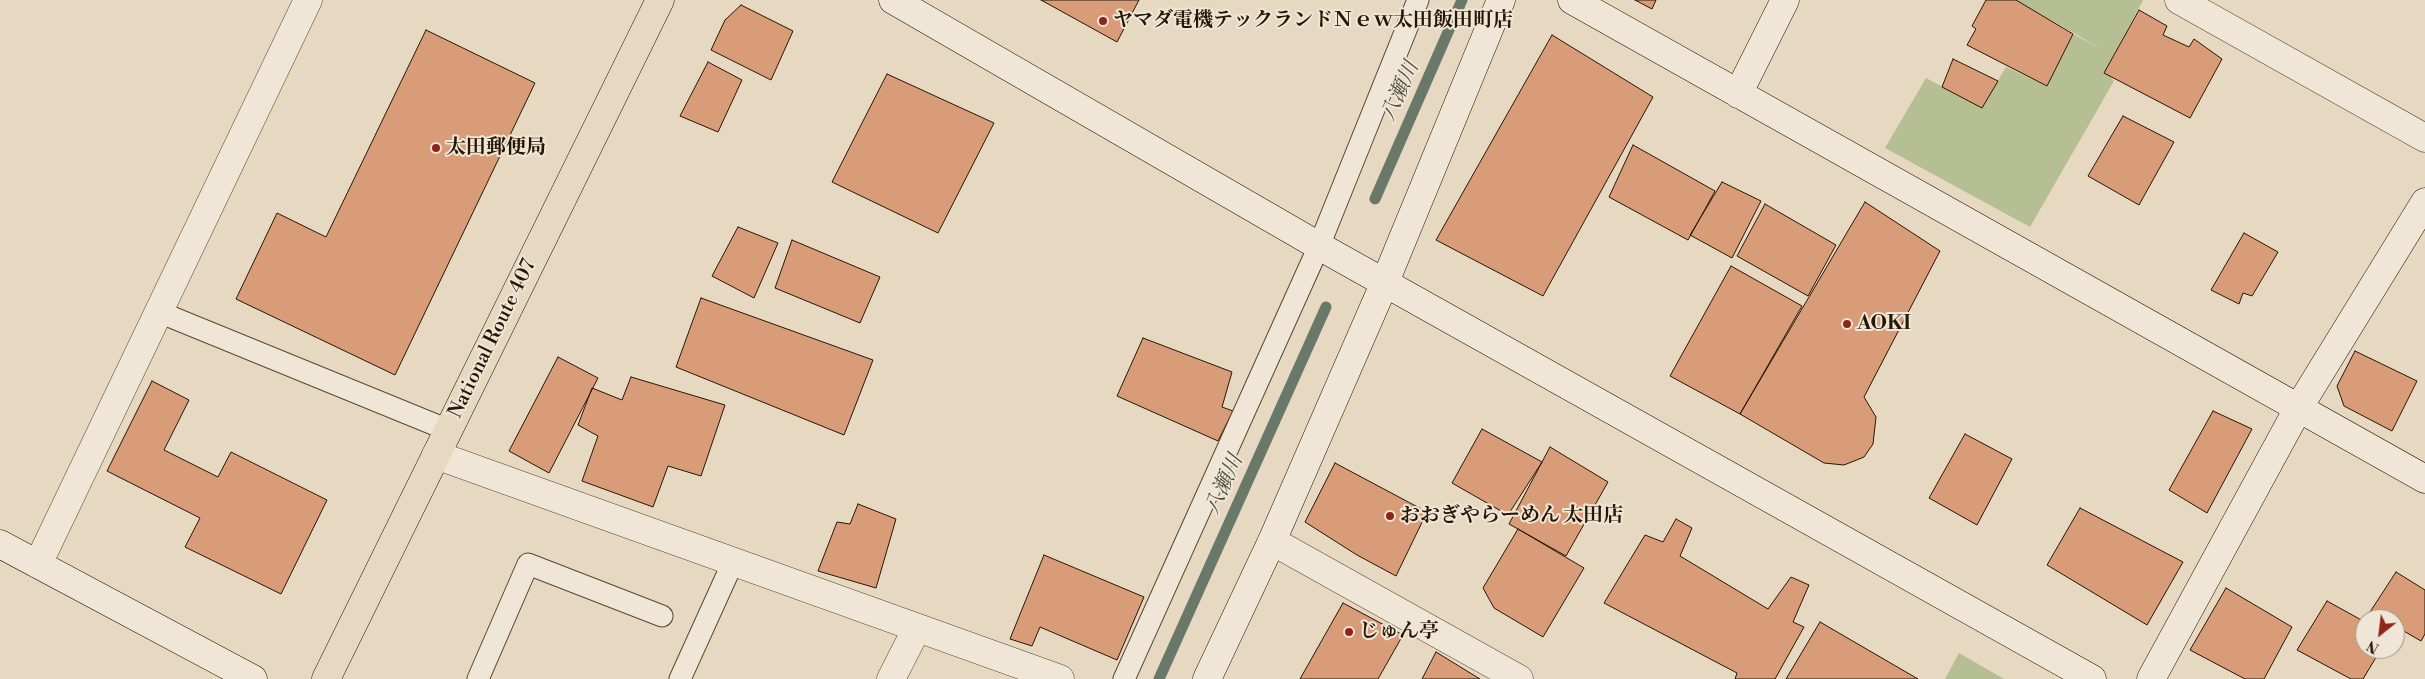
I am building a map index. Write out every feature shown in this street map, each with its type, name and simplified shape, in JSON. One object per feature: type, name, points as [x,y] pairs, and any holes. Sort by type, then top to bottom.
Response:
[{"type":"highway","name":"National Route 407","points":[[326,679],[660,0]]},
{"type":"street","points":[[38,564],[308,0]]},
{"type":"street","points":[[893,0],[1319,246],[2092,679]]},
{"type":"street","points":[[1207,679],[1272,541],[1385,282],[1501,0]]},
{"type":"street","points":[[1572,0],[2425,479]]},
{"type":"street","points":[[1738,94],[1785,0]]},
{"type":"street","points":[[2179,0],[2425,138]]},
{"type":"street","points":[[2151,679],[2299,407],[2425,202]]},
{"type":"street","points":[[436,455],[1060,679]]},
{"type":"street","points":[[1272,541],[1519,679]]},
{"type":"street","points":[[0,544],[252,679]]},
{"type":"street","points":[[891,679],[917,628]]},
{"type":"lane","points":[[1124,679],[1319,246],[1418,0]]},
{"type":"lane","points":[[159,312],[448,430]]},
{"type":"lane","points":[[680,679],[733,562]]},
{"type":"lane","points":[[478,679],[528,564],[662,616]]},
{"type":"green space","points":[[2016,0],[2143,0],[2106,69],[2114,81],[2030,227],[1885,148],[1926,78],[1982,108],[2006,67],[2047,86],[2073,34],[2100,48]]},
{"type":"green space","points":[[1959,653],[2004,679],[1945,679]]},
{"type":"building","name":"ヤマダ電機テックランドＮｅｗ太田飯田町店","points":[[1041,0],[1139,0],[1117,42]]},
{"type":"building","points":[[1635,0],[1656,0],[1652,9]]},
{"type":"building","points":[[1986,0],[2016,0],[2073,34],[2047,86],[1967,45],[1976,29],[1972,26]]},
{"type":"building","points":[[741,5],[793,31],[771,80],[711,50],[725,20]]},
{"type":"building","points":[[2139,10],[2167,26],[2163,35],[2189,47],[2194,39],[2222,59],[2190,118],[2104,73]]},
{"type":"building","name":"太田郵便局","points":[[426,30],[535,83],[395,375],[236,299],[277,213],[326,237]]},
{"type":"building","points":[[1552,35],[1653,97],[1543,296],[1436,240]]},
{"type":"building","points":[[1953,59],[1998,81],[1982,108],[1942,87]]},
{"type":"building","points":[[708,62],[742,80],[718,132],[680,116]]},
{"type":"building","points":[[887,74],[994,123],[938,233],[832,182]]},
{"type":"building","points":[[2123,116],[2174,142],[2139,205],[2088,176]]},
{"type":"building","points":[[1633,145],[1715,191],[1688,240],[1609,197]]},
{"type":"building","points":[[1722,182],[1761,201],[1732,258],[1690,235]]},
{"type":"building","name":"AOKI","points":[[1865,202],[1940,251],[1864,397],[1876,417],[1873,444],[1864,457],[1844,465],[1824,463],[1740,414]]},
{"type":"building","points":[[1765,204],[1836,245],[1808,296],[1737,256]]},
{"type":"building","points":[[738,227],[778,243],[754,298],[712,276]]},
{"type":"building","points":[[2244,233],[2278,252],[2252,296],[2243,293],[2239,304],[2211,290]]},
{"type":"building","points":[[792,240],[880,277],[860,323],[775,288]]},
{"type":"building","points":[[1731,266],[1802,306],[1740,414],[1670,376]]},
{"type":"building","points":[[701,298],[873,360],[844,435],[676,367]]},
{"type":"building","points":[[1143,338],[1232,372],[1222,407],[1233,411],[1218,441],[1117,396]]},
{"type":"building","points":[[2355,351],[2417,381],[2392,431],[2344,406],[2337,386]]},
{"type":"building","points":[[558,357],[598,378],[549,473],[509,451]]},
{"type":"building","points":[[631,377],[725,405],[701,476],[668,466],[653,507],[582,481],[598,436],[578,425],[592,388],[622,400]]},
{"type":"building","points":[[152,381],[189,400],[164,450],[218,477],[231,452],[327,500],[281,594],[185,547],[200,518],[107,471]]},
{"type":"building","points":[[2213,411],[2252,429],[2207,513],[2169,490]]},
{"type":"building","points":[[1482,429],[1542,462],[1508,515],[1452,483]]},
{"type":"building","points":[[1965,434],[2012,459],[1977,525],[1929,498]]},
{"type":"building","points":[[1550,447],[1608,482],[1566,556],[1509,524]]},
{"type":"building","points":[[1335,463],[1427,512],[1396,576],[1357,555],[1305,522]]},
{"type":"building","points":[[858,504],[896,519],[876,588],[818,571],[837,522],[850,524]]},
{"type":"building","points":[[2080,508],[2183,562],[2147,625],[2047,565]]},
{"type":"building","points":[[1676,519],[1692,528],[1680,556],[1768,609],[1791,577],[1809,585],[1793,622],[1804,627],[1775,679],[1735,679],[1737,673],[1604,603],[1645,535],[1663,542]]},
{"type":"building","points":[[1518,529],[1584,568],[1543,637],[1494,608],[1483,588]]},
{"type":"building","points":[[1044,555],[1144,597],[1117,660],[1040,627],[1032,646],[1010,639]]},
{"type":"building","points":[[2396,572],[2425,590],[2425,634],[2421,641],[2405,632],[2405,609],[2372,609]]},
{"type":"building","points":[[2226,588],[2292,627],[2264,679],[2245,679],[2190,650]]},
{"type":"building","points":[[2327,601],[2355,616],[2355,659],[2375,659],[2363,679],[2351,679],[2297,650]]},
{"type":"building","points":[[1343,603],[1403,635],[1378,679],[1300,679]]},
{"type":"building","points":[[1820,622],[1918,679],[1786,679]]},
{"type":"building","points":[[1436,652],[1480,679],[1422,679]]},
{"type":"waterway","name":"八瀬川","points":[[1375,199],[1462,0]]},
{"type":"waterway","name":"八瀬川","points":[[1159,679],[1326,307]]},
{"type":"place","name":"ヤマダ電機テックランドＮｅｗ太田飯田町店","points":[[1103,21]]},
{"type":"place","name":"太田郵便局","points":[[436,148]]},
{"type":"place","name":"AOKI","points":[[1847,324]]},
{"type":"place","name":"おおぎやらーめん 太田店","points":[[1390,516]]},
{"type":"place","name":"じゅん亭","points":[[1349,632]]}]
